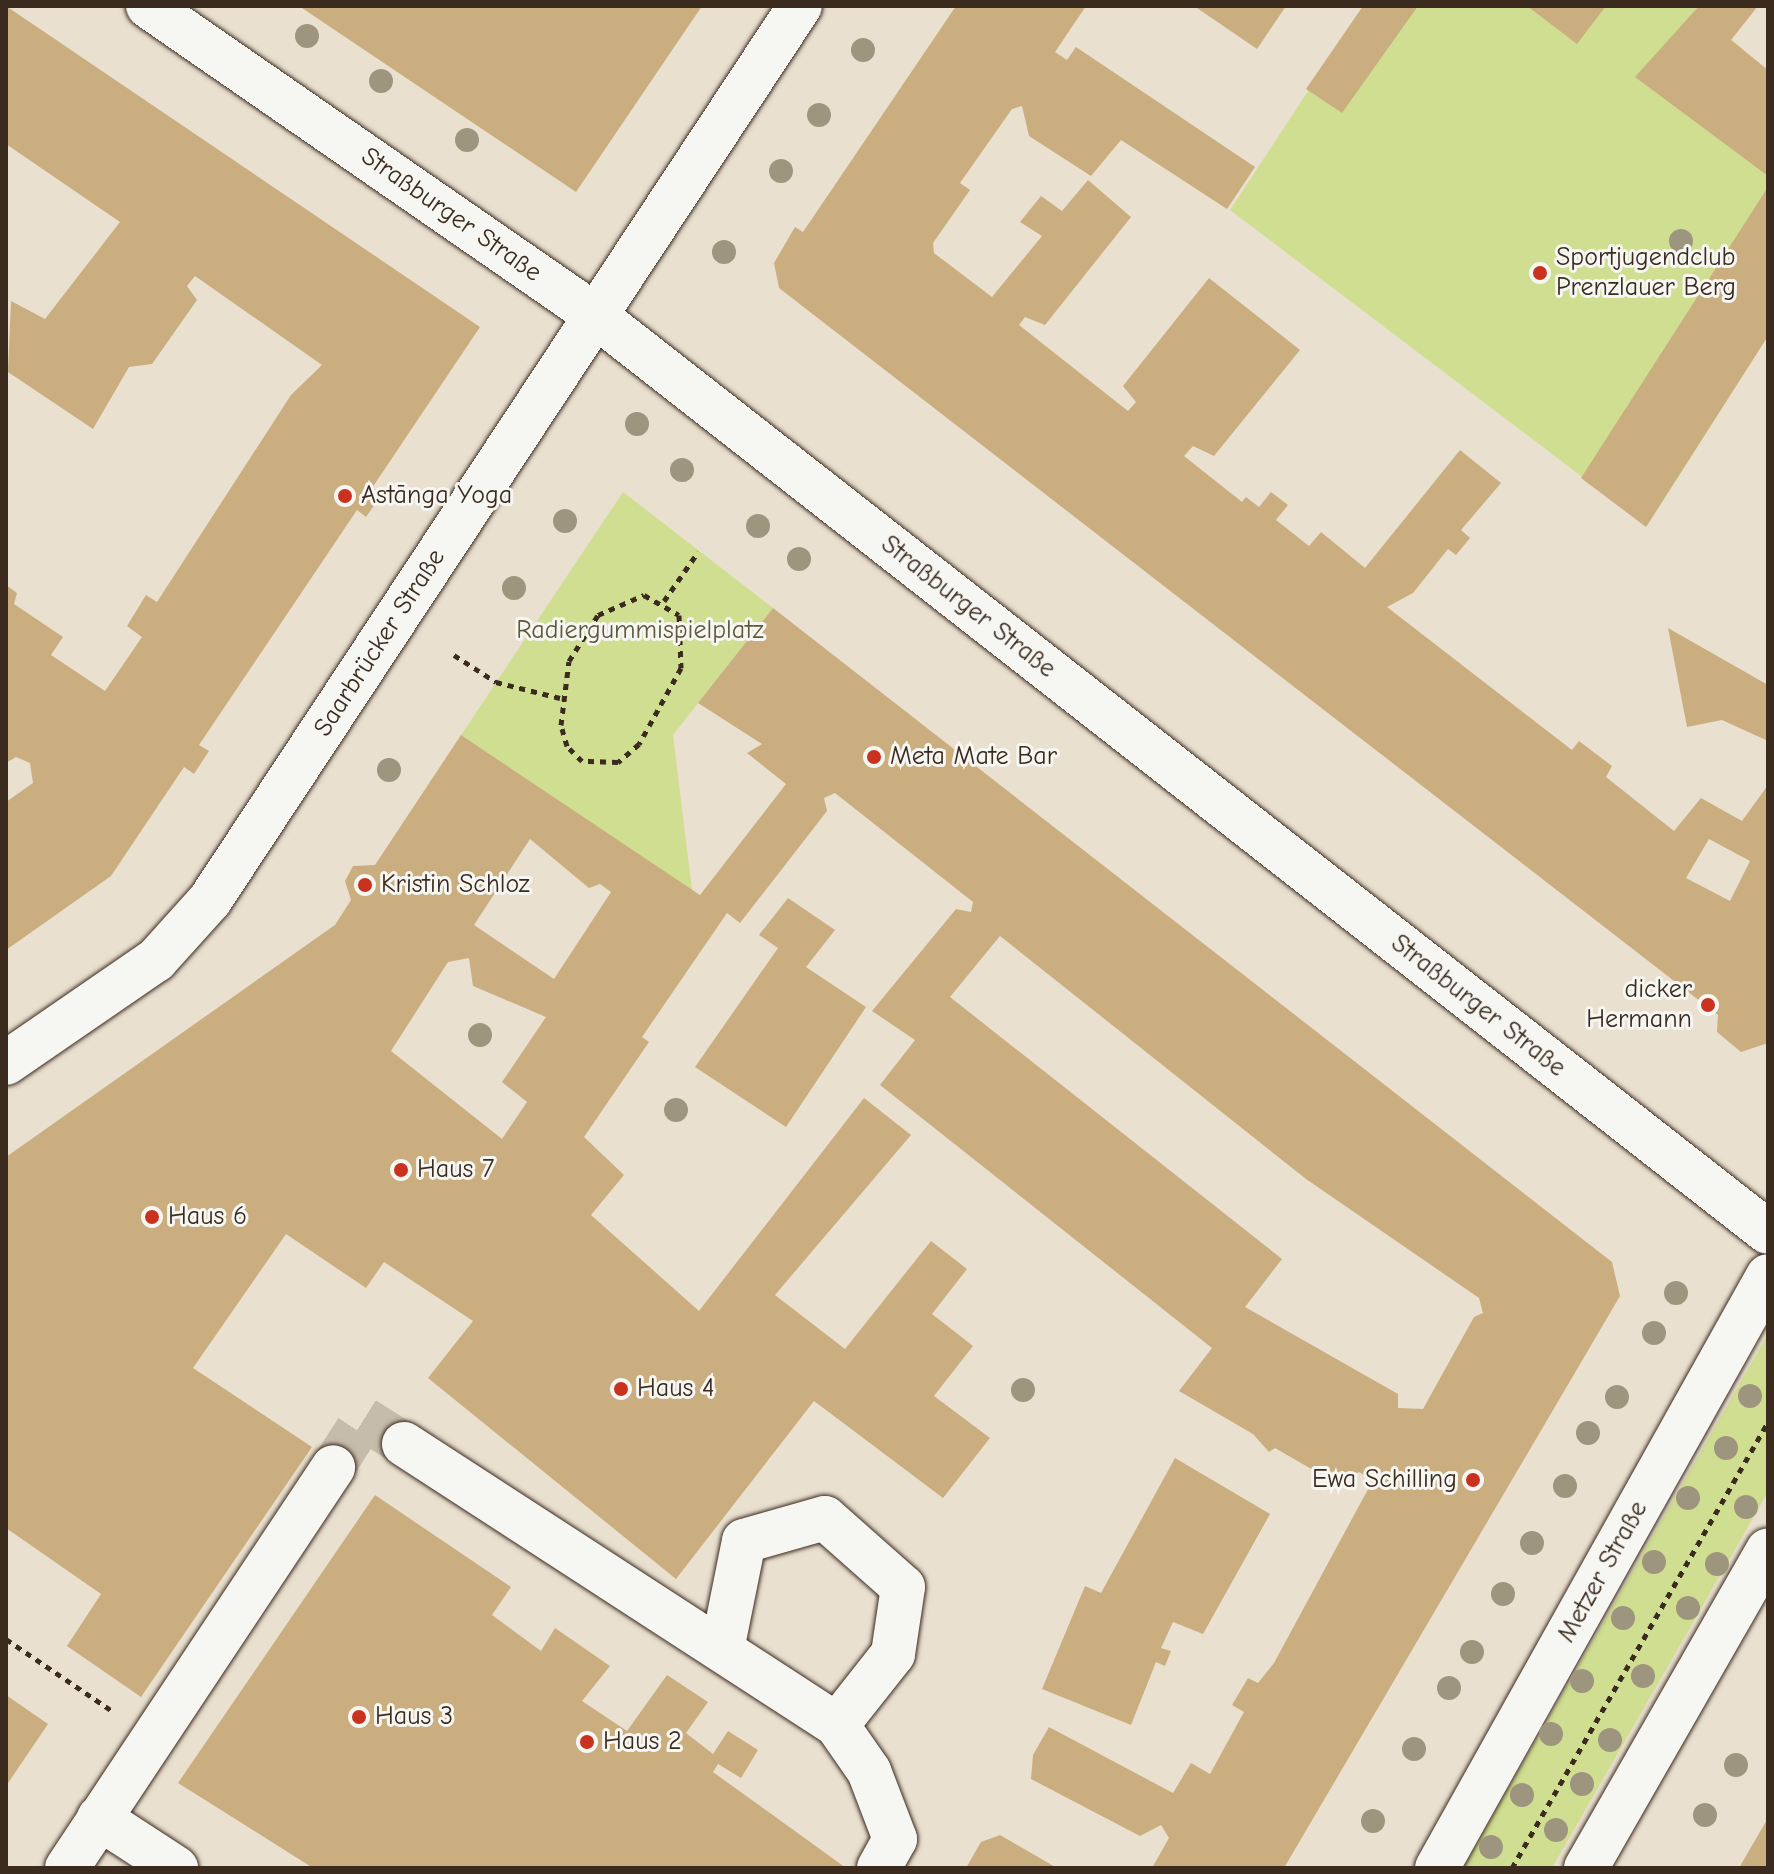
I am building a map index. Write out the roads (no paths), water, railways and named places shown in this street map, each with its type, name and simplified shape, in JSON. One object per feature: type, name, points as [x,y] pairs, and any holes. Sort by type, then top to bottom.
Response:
[{"type":"street","name":"Straßburger Straße","points":[[148,6],[592,313],[1768,1232]]},
{"type":"street","name":"Saarbrücker Straße","points":[[6,1063],[156,960],[210,900],[592,313],[800,6]]},
{"type":"street","name":"Metzer Straße","points":[[1437,1868],[1768,1276]]},
{"type":"street","points":[[404,1444],[723,1645],[837,1725],[869,1771],[895,1839],[879,1868]]},
{"type":"street","points":[[67,1868],[151,1734],[333,1467]]},
{"type":"street","points":[[723,1645],[744,1541],[825,1518],[903,1587],[893,1654],[837,1725]]},
{"type":"street","points":[[1586,1868],[1768,1550]]},
{"type":"street","points":[[99,1818],[176,1868]]},
{"type":"tunnel","points":[[333,1467],[364,1419],[404,1444]]},
{"type":"place","name":"Sportjugendclub Prenzlauer Berg","points":[[1540,273]]},
{"type":"place","name":"Astānga Yoga","points":[[345,496]]},
{"type":"place","name":"Meta Mate Bar","points":[[874,757]]},
{"type":"place","name":"Kristin Schloz","points":[[365,885]]},
{"type":"place","name":"dicker Hermann","points":[[1708,1005]]},
{"type":"place","name":"Haus 7","points":[[401,1170]]},
{"type":"place","name":"Haus 6","points":[[152,1217]]},
{"type":"place","name":"Haus 4","points":[[621,1389]]},
{"type":"place","name":"Ewa Schilling","points":[[1473,1480]]},
{"type":"place","name":"Haus 3","points":[[359,1717]]},
{"type":"place","name":"Haus 2","points":[[587,1742]]},
{"type":"park label","name":"Radiergummispielplatz","points":[[640,631]]}]
